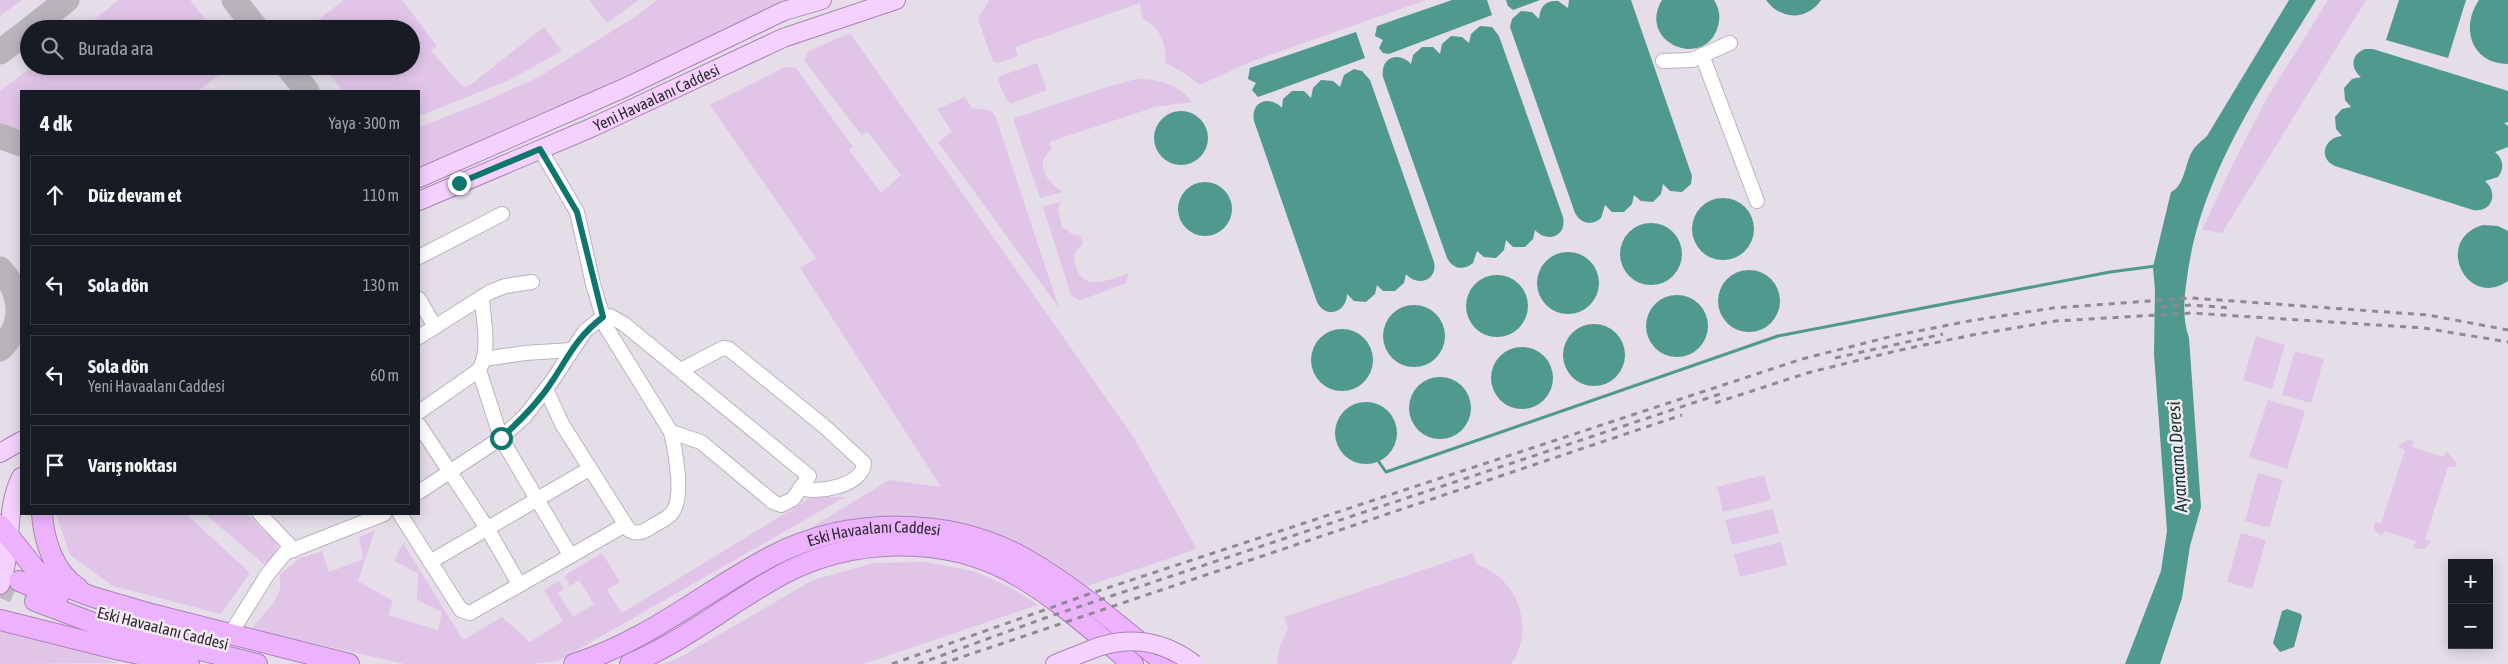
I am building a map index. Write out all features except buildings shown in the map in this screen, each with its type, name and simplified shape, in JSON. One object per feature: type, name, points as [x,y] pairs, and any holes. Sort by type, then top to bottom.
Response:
[{"type":"highway","points":[[42,515],[50,550],[61,572],[74,586],[92,598]]},
{"type":"highway","name":"Eski Havaalanı Caddesi","points":[[574,664],[636,640],[749,570],[797,546],[847,531],[896,527],[927,528],[955,533],[978,539],[1022,557],[1061,582],[1166,664]]},
{"type":"highway","points":[[4,531],[43,576],[92,598],[349,664]]},
{"type":"highway","name":"Eski Havaalanı Caddesi","points":[[630,664],[670,645],[763,585],[800,565],[847,551],[900,545],[959,552],[1009,571],[1058,604],[1133,664]]},
{"type":"highway","name":"Eski Havaalanı Caddesi","points":[[11,586],[99,625],[257,664]]},
{"type":"highway","name":"Eski Havaalanı Caddesi","points":[[11,586],[101,613],[311,664]]},
{"type":"highway","points":[[0,620],[120,650],[189,664]]},
{"type":"main road","name":"Yeni Havaalanı Caddesi","points":[[420,178],[624,88],[784,11],[822,0]]},
{"type":"main road","name":"Yeni Havaalanı Caddesi","points":[[420,201],[632,108],[783,38],[896,0]]},
{"type":"main road","points":[[624,88],[632,108]]},
{"type":"main road","points":[[531,130],[540,149]]},
{"type":"main road","points":[[0,453],[20,442]]},
{"type":"main road","points":[[11,586],[6,570],[4,531],[15,489],[20,478]]},
{"type":"main road","points":[[1055,664],[1111,643],[1142,641],[1168,648],[1194,664]]},
{"type":"street","points":[[1663,61],[1692,60],[1730,44]]},
{"type":"street","points":[[1702,55],[1756,201]]},
{"type":"street","points":[[540,149],[577,212],[606,327],[671,432],[677,470],[675,508],[671,514],[643,532],[632,532],[625,525],[589,469],[562,424],[546,389]]},
{"type":"street","points":[[420,256],[502,214]]},
{"type":"street","points":[[420,335],[505,286],[532,282]]},
{"type":"street","points":[[482,298],[482,364],[501,438],[570,556]]},
{"type":"street","points":[[420,301],[435,327]]},
{"type":"street","points":[[420,491],[501,438],[525,416],[546,389],[585,331],[603,317],[610,316],[624,324],[809,476],[786,504],[781,505],[773,502],[701,442],[671,432]]},
{"type":"street","points":[[680,370],[723,348],[730,349],[824,427],[864,463],[857,477],[834,488],[813,490],[800,488]]},
{"type":"street","points":[[420,411],[482,364],[525,353],[571,350]]},
{"type":"street","points":[[420,427],[487,528],[519,584]]},
{"type":"street","points":[[430,562],[589,469]]},
{"type":"street","points":[[261,515],[294,550]]},
{"type":"street","points":[[231,633],[269,571],[285,553],[382,515]]},
{"type":"street","points":[[401,515],[464,612],[473,612],[625,525]]},
{"type":"shaded area","points":[[0,0],[22,0],[0,16]]},
{"type":"shaded area","points":[[119,0],[190,0],[206,20],[93,20]]},
{"type":"shaded area","points":[[344,0],[402,0],[417,20],[318,20]]},
{"type":"shaded area","points":[[589,0],[639,0],[607,23]]},
{"type":"shaded area","points":[[657,0],[786,0],[527,122],[420,167],[420,127],[474,106],[539,77],[636,16]]},
{"type":"shaded area","points":[[989,0],[1426,0],[1250,62],[1200,85],[1166,63],[1165,49],[1161,37],[1154,27],[1143,19],[1140,3],[1015,47],[1018,56],[998,63],[993,62],[978,19]]},
{"type":"shaded area","points":[[2328,0],[2366,0],[2222,233],[2202,230],[2267,98]]},
{"type":"shaded area","points":[[420,24],[437,46],[431,51],[463,87],[469,86],[544,27],[562,51],[509,80],[420,116],[420,90],[342,90],[330,75],[420,75]]},
{"type":"shaded area","points":[[850,33],[1134,438],[1197,549],[1084,587],[1058,566],[1024,546],[1000,535],[921,517],[862,520],[789,541],[889,480],[941,487],[800,268],[816,258],[710,105],[785,67],[796,68],[853,147],[849,150],[881,193],[901,175],[867,131],[862,136],[804,60],[809,51]]},
{"type":"shaded area","points":[[1037,63],[1047,90],[1011,104],[1008,102],[998,81],[1000,76]]},
{"type":"shaded area","points":[[21,75],[219,75],[199,90],[20,90],[20,135],[0,131],[0,91]]},
{"type":"shaded area","points":[[1136,79],[1152,80],[1167,84],[1181,91],[1192,102],[1155,107],[1049,142],[1052,149],[1043,160],[1044,172],[1047,178],[1063,192],[1040,198],[1014,121],[1015,118]]},
{"type":"shaded area","points":[[965,97],[972,108],[989,110],[995,115],[1059,308],[938,142],[952,132],[937,109]]},
{"type":"shaded area","points":[[1062,201],[1058,208],[1062,227],[1072,234],[1081,236],[1083,243],[1074,254],[1076,267],[1080,275],[1086,280],[1093,282],[1129,273],[1126,283],[1084,299],[1079,300],[1071,295],[1043,207]]},
{"type":"shaded area","points":[[2256,336],[2285,345],[2272,389],[2243,380]]},
{"type":"shaded area","points":[[2295,351],[2324,359],[2311,403],[2282,395]]},
{"type":"shaded area","points":[[2268,400],[2305,411],[2287,469],[2249,457]]},
{"type":"shaded area","points":[[2407,440],[2414,441],[2412,447],[2444,457],[2446,451],[2456,462],[2455,467],[2448,467],[2425,539],[2431,542],[2424,549],[2413,548],[2416,541],[2384,531],[2382,536],[2374,527],[2375,522],[2381,524],[2405,450],[2398,447]]},
{"type":"shaded area","points":[[2258,473],[2283,480],[2269,528],[2245,521]]},
{"type":"shaded area","points":[[1764,475],[1771,500],[1723,512],[1717,487]]},
{"type":"shaded area","points":[[812,497],[845,497],[558,661],[531,664],[405,664],[254,630],[253,627],[274,602],[280,589],[280,574],[300,558],[322,551],[329,572],[363,559],[359,537],[375,530],[358,581],[393,601],[388,615],[438,630],[442,612],[417,600],[418,573],[394,561],[403,543],[463,640],[502,617],[530,642],[563,621],[544,590],[559,581],[564,589],[558,593],[573,617],[594,604],[579,580],[570,586],[564,576],[602,553],[620,582],[607,590],[622,613]]},
{"type":"shaded area","points":[[1773,509],[1779,533],[1732,545],[1725,520]]},
{"type":"shaded area","points":[[56,515],[187,515],[250,573],[221,614],[113,586],[70,555]]},
{"type":"shaded area","points":[[206,515],[247,515],[275,541],[280,553],[275,561],[265,565]]},
{"type":"shaded area","points":[[2241,533],[2266,540],[2252,589],[2227,582]]},
{"type":"shaded area","points":[[1781,542],[1787,565],[1740,577],[1734,554]]},
{"type":"shaded area","points":[[1473,553],[1477,565],[1491,571],[1503,581],[1519,606],[1522,636],[1511,664],[1277,664],[1280,646],[1288,629],[1284,617]]},
{"type":"shaded area","points":[[926,562],[973,571],[1010,587],[1038,605],[863,664],[662,664],[677,659],[813,580],[874,563]]},
{"type":"shaded area","points":[[0,629],[76,648],[117,663],[0,664]]},
{"type":"water","points":[[1452,0],[1487,0],[1492,15],[1389,54],[1383,53],[1379,48],[1383,40],[1375,36],[1377,26]]},
{"type":"water","points":[[1506,0],[1540,0],[1513,10],[1508,6]]},
{"type":"water","points":[[1569,0],[1631,0],[1692,176],[1691,184],[1682,192],[1670,191],[1663,184],[1661,194],[1653,202],[1641,201],[1634,195],[1632,204],[1624,212],[1612,212],[1605,205],[1601,218],[1590,223],[1580,220],[1575,213],[1510,27],[1512,19],[1521,11],[1532,12],[1539,19],[1542,8],[1547,3],[1558,1],[1568,8]]},
{"type":"water","points":[[1662,0],[1714,0],[1718,9],[1719,19],[1718,26],[1711,40],[1701,47],[1688,49],[1676,46],[1665,39],[1658,29],[1656,15]]},
{"type":"water","points":[[1766,0],[1821,0],[1808,12],[1801,15],[1793,15],[1779,11]]},
{"type":"water","name":"Ayamama Deresi","points":[[2289,0],[2316,0],[2255,99],[2220,167],[2205,203],[2194,240],[2187,278],[2184,316],[2189,338],[2201,507],[2190,546],[2182,598],[2160,664],[2125,664],[2161,571],[2167,531],[2154,354],[2155,290],[2153,267],[2171,192],[2179,185],[2193,150],[2207,136]]},
{"type":"water","points":[[2399,0],[2466,0],[2448,58],[2386,40]]},
{"type":"water","points":[[2479,0],[2508,0],[2508,64],[2485,58],[2472,42],[2470,21]]},
{"type":"water","points":[[1480,26],[1492,27],[1499,36],[1563,217],[1563,224],[1562,229],[1555,236],[1545,236],[1535,230],[1533,239],[1525,247],[1513,247],[1506,240],[1504,250],[1496,258],[1484,257],[1477,251],[1473,263],[1459,268],[1452,265],[1447,258],[1383,77],[1383,70],[1384,65],[1391,58],[1401,58],[1411,64],[1413,55],[1422,47],[1433,47],[1440,54],[1442,44],[1451,36],[1462,37],[1469,43],[1471,34]]},
{"type":"water","points":[[1356,32],[1365,58],[1258,97],[1252,90],[1256,83],[1248,79],[1250,68]]},
{"type":"water","points":[[2365,49],[2373,49],[2508,91],[2508,122],[2504,123],[2508,126],[2508,147],[2495,152],[2500,158],[2502,167],[2498,177],[2485,181],[2492,191],[2489,205],[2480,210],[2473,210],[2335,166],[2329,162],[2326,158],[2325,148],[2331,140],[2342,136],[2336,129],[2335,117],[2342,109],[2351,107],[2345,100],[2344,88],[2352,79],[2361,77],[2355,70],[2354,61],[2357,54]]},
{"type":"water","points":[[1354,69],[1362,71],[1370,80],[1434,262],[1434,269],[1430,278],[1421,281],[1411,278],[1406,274],[1404,283],[1395,291],[1383,291],[1377,285],[1375,294],[1366,302],[1354,301],[1347,294],[1344,305],[1335,312],[1330,312],[1321,308],[1317,302],[1254,121],[1254,114],[1255,109],[1262,102],[1272,102],[1282,108],[1283,99],[1292,91],[1304,91],[1311,98],[1313,88],[1321,80],[1333,81],[1340,87],[1344,75]]},
{"type":"water","points":[[1181,111],[1191,113],[1200,119],[1206,128],[1208,138],[1206,148],[1200,157],[1191,163],[1181,165],[1171,163],[1162,157],[1156,148],[1154,138],[1156,128],[1162,119],[1171,113]]},
{"type":"water","points":[[1205,182],[1215,184],[1224,190],[1230,199],[1232,209],[1230,219],[1224,228],[1215,234],[1205,236],[1195,234],[1186,228],[1180,219],[1178,209],[1180,199],[1186,190],[1195,184]]},
{"type":"water","points":[[1717,198],[1729,198],[1745,207],[1752,217],[1754,229],[1752,241],[1745,251],[1729,260],[1717,260],[1706,255],[1697,246],[1692,235],[1692,223],[1697,212],[1706,203]]},
{"type":"water","points":[[1645,223],[1657,223],[1673,232],[1680,242],[1682,254],[1680,266],[1673,276],[1657,285],[1645,285],[1634,280],[1625,271],[1620,260],[1620,248],[1625,237],[1634,228]]},
{"type":"water","points":[[2483,225],[2498,226],[2508,231],[2508,281],[2493,287],[2479,286],[2468,280],[2461,269],[2458,257],[2460,244],[2468,233]]},
{"type":"water","points":[[1562,252],[1574,252],[1590,261],[1597,271],[1599,283],[1597,295],[1590,305],[1574,314],[1562,314],[1551,309],[1542,300],[1537,289],[1537,277],[1542,266],[1551,257]]},
{"type":"water","points":[[1743,270],[1755,270],[1771,279],[1778,289],[1780,301],[1778,313],[1771,323],[1755,332],[1743,332],[1732,327],[1723,318],[1718,307],[1718,295],[1723,284],[1732,275]]},
{"type":"water","points":[[1491,275],[1503,275],[1519,284],[1526,294],[1528,306],[1526,318],[1519,328],[1503,337],[1491,337],[1480,332],[1471,323],[1466,312],[1466,300],[1471,289],[1480,280]]},
{"type":"water","points":[[1671,295],[1683,295],[1699,304],[1706,314],[1708,326],[1706,338],[1699,348],[1683,357],[1671,357],[1660,352],[1651,343],[1646,332],[1646,320],[1651,309],[1660,300]]},
{"type":"water","points":[[1408,305],[1420,305],[1436,314],[1443,324],[1445,336],[1443,348],[1436,358],[1420,367],[1408,367],[1397,362],[1388,353],[1383,342],[1383,330],[1388,319],[1397,310]]},
{"type":"water","points":[[1588,324],[1600,324],[1616,333],[1623,343],[1625,355],[1623,367],[1616,377],[1600,386],[1588,386],[1577,381],[1568,372],[1563,361],[1563,349],[1568,338],[1577,329]]},
{"type":"water","points":[[1336,329],[1348,329],[1364,338],[1371,348],[1373,360],[1371,372],[1364,382],[1348,391],[1336,391],[1325,386],[1316,377],[1311,366],[1311,354],[1316,343],[1325,334]]},
{"type":"water","points":[[1516,347],[1528,347],[1544,356],[1551,366],[1553,378],[1551,390],[1544,400],[1528,409],[1516,409],[1505,404],[1496,395],[1491,384],[1491,372],[1496,361],[1505,352]]},
{"type":"water","points":[[1434,377],[1446,377],[1462,386],[1469,396],[1471,408],[1469,420],[1462,430],[1446,439],[1434,439],[1423,434],[1414,425],[1409,414],[1409,402],[1414,391],[1423,382]]},
{"type":"water","points":[[1360,402],[1372,402],[1388,411],[1395,421],[1397,433],[1395,445],[1388,455],[1372,464],[1360,464],[1349,459],[1340,450],[1335,439],[1335,427],[1340,416],[1349,407]]},
{"type":"water","points":[[2287,609],[2301,614],[2302,617],[2294,647],[2280,652],[2273,643],[2282,611]]},
{"type":"waterway","points":[[1379,462],[1386,472],[1778,336],[2110,272],[2156,266]]},
{"type":"taxiway","points":[[41,20],[67,0]]},
{"type":"taxiway","points":[[234,0],[250,20]]},
{"type":"taxiway","points":[[0,52],[20,37]]},
{"type":"taxiway","points":[[294,75],[306,90]]},
{"type":"taxiway","points":[[0,136],[20,144]]},
{"type":"taxiway","points":[[0,269],[13,288],[17,298],[18,309],[14,329],[0,349]]},
{"type":"tunnel","points":[[0,587],[14,593]]},
{"type":"railway","points":[[892,664],[1092,593],[1802,359],[1893,336],[1969,321],[2053,308],[2191,298],[2428,315],[2508,330]]},
{"type":"railway","points":[[2161,307],[2191,305],[2231,308]]},
{"type":"railway","points":[[1715,403],[1807,373],[1896,351],[1972,335],[2056,321],[2191,313],[2424,328],[2508,342]]},
{"type":"railway","points":[[1835,358],[1943,334]]},
{"type":"railway","points":[[918,664],[1045,618],[1723,393]]},
{"type":"railway","points":[[941,664],[1682,415]]},
{"type":"route","points":[[459,183],[540,149],[577,212],[593,284],[603,317],[585,331],[552,381],[525,416],[501,438]]}]
